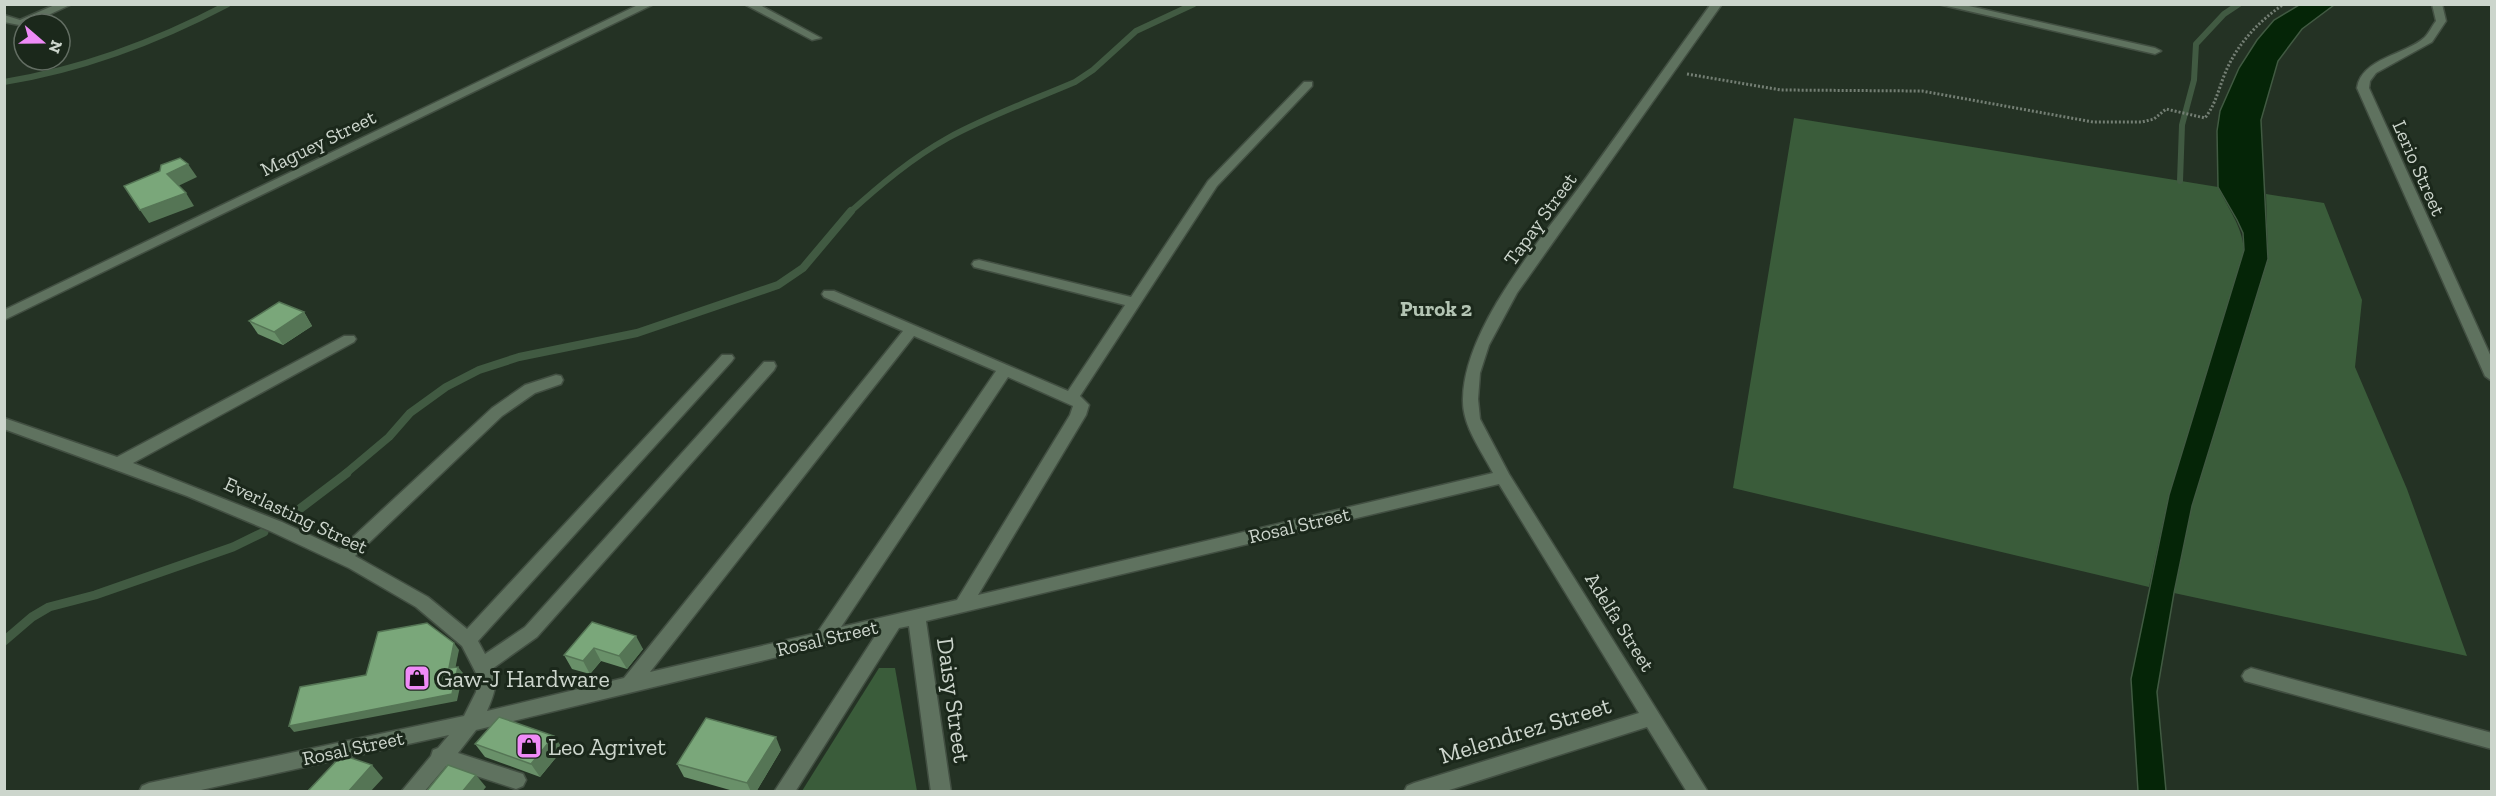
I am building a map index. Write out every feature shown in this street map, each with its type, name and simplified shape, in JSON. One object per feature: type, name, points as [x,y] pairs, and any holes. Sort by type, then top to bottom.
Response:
[{"type":"street","points":[[4,18],[20,24],[67,4]]},
{"type":"street","name":"Maguey Street","points":[[4,316],[649,4]]},
{"type":"street","points":[[749,4],[816,38]]},
{"type":"street","name":"Tapay Street","points":[[1503,477],[1472,419],[1470,399],[1473,373],[1482,345],[1511,292],[1717,4]]},
{"type":"street","points":[[1943,4],[2155,51]]},
{"type":"street","name":"Lerio Street","points":[[2437,4],[2441,21],[2428,40],[2372,71],[2364,80],[2363,88],[2492,376]]},
{"type":"street","points":[[1071,398],[1212,184],[1308,84]]},
{"type":"street","points":[[980,264],[1133,302]]},
{"type":"street","points":[[829,294],[1071,398],[1081,405],[1081,411],[963,605]]},
{"type":"street","points":[[630,684],[912,329]]},
{"type":"street","points":[[118,464],[349,339]]},
{"type":"street","points":[[469,638],[727,358]]},
{"type":"street","points":[[411,792],[469,723],[485,695],[485,664],[531,632],[769,366]]},
{"type":"street","points":[[823,639],[1005,369]]},
{"type":"street","points":[[342,558],[497,412],[530,389],[556,380]]},
{"type":"street","name":"Everlasting Street","points":[[4,423],[251,513],[342,558],[413,597],[454,624],[469,638],[485,664]]},
{"type":"street","name":"Rosal Street","points":[[149,792],[469,723],[1503,477]]},
{"type":"street","name":"Adelfa Street","points":[[1503,477],[1698,792]]},
{"type":"street","name":"Daisy Street","points":[[916,616],[941,792]]},
{"type":"street","points":[[784,792],[894,621]]},
{"type":"street","points":[[2251,676],[2492,741]]},
{"type":"street","name":"Melendrez Street","points":[[1414,792],[1652,717]]},
{"type":"street","points":[[440,756],[516,780]]},
{"type":"path","points":[[1670,70],[1781,90],[1922,91],[2026,108],[2092,122],[2142,122],[2154,119],[2168,109],[2205,118],[2215,106],[2226,72],[2246,37],[2263,17],[2284,4]]},
{"type":"shaded area","points":[[2299,5],[2334,5],[2302,29],[2278,61],[2261,120],[2268,259],[2192,506],[2174,593],[2157,692],[2166,791],[2138,791],[2131,679],[2169,495],[2244,250],[2243,233],[2218,187],[2217,131],[2220,111],[2239,68],[2257,40],[2274,20]]},
{"type":"shaded area","points":[[1794,118],[2218,187],[2238,225],[2244,250],[2169,495],[2149,587],[1733,488]]},
{"type":"shaded area","points":[[2266,194],[2324,203],[2362,300],[2355,367],[2407,489],[2467,656],[2174,593],[2192,506],[2268,259]]},
{"type":"shaded area","points":[[879,668],[895,668],[917,791],[802,791]]},
{"type":"building","points":[[180,158],[188,164],[167,174],[186,193],[140,210],[124,186],[160,171],[161,165]]},
{"type":"building","points":[[279,302],[304,312],[274,332],[249,321]]},
{"type":"building","points":[[592,622],[636,636],[619,656],[594,648],[583,661],[564,655]]},
{"type":"building","name":"Gaw-J Hardware","points":[[427,623],[454,643],[449,668],[458,667],[452,694],[289,726],[300,687],[366,675],[378,632]]},
{"type":"building","points":[[499,717],[554,736],[531,764],[475,744]]},
{"type":"building","points":[[706,718],[776,737],[747,783],[677,764]]},
{"type":"building","points":[[342,755],[372,765],[348,792],[307,792]]},
{"type":"building","points":[[448,765],[476,775],[462,792],[426,792]]},
{"type":"waterway","points":[[4,82],[91,62],[147,42],[228,4]]},
{"type":"waterway","points":[[850,212],[897,172],[948,138],[979,122],[1075,82],[1093,70],[1136,31],[1194,4]]},
{"type":"waterway","points":[[2180,181],[2182,125],[2194,80],[2196,44],[2224,14],[2239,4]]},
{"type":"waterway","points":[[345,474],[389,437],[410,413],[446,387],[479,370],[519,357],[637,333],[778,285],[803,268],[850,212]]},
{"type":"waterway","points":[[293,514],[347,473]]},
{"type":"waterway","points":[[4,641],[32,617],[49,607],[95,595],[233,547],[264,532]]},
{"type":"place","name":"Gaw-J Hardware","points":[[417,678]]},
{"type":"place","name":"Leo Agrivet","points":[[529,746]]},
{"type":"district","name":"Purok 2","points":[[1436,308]]}]
